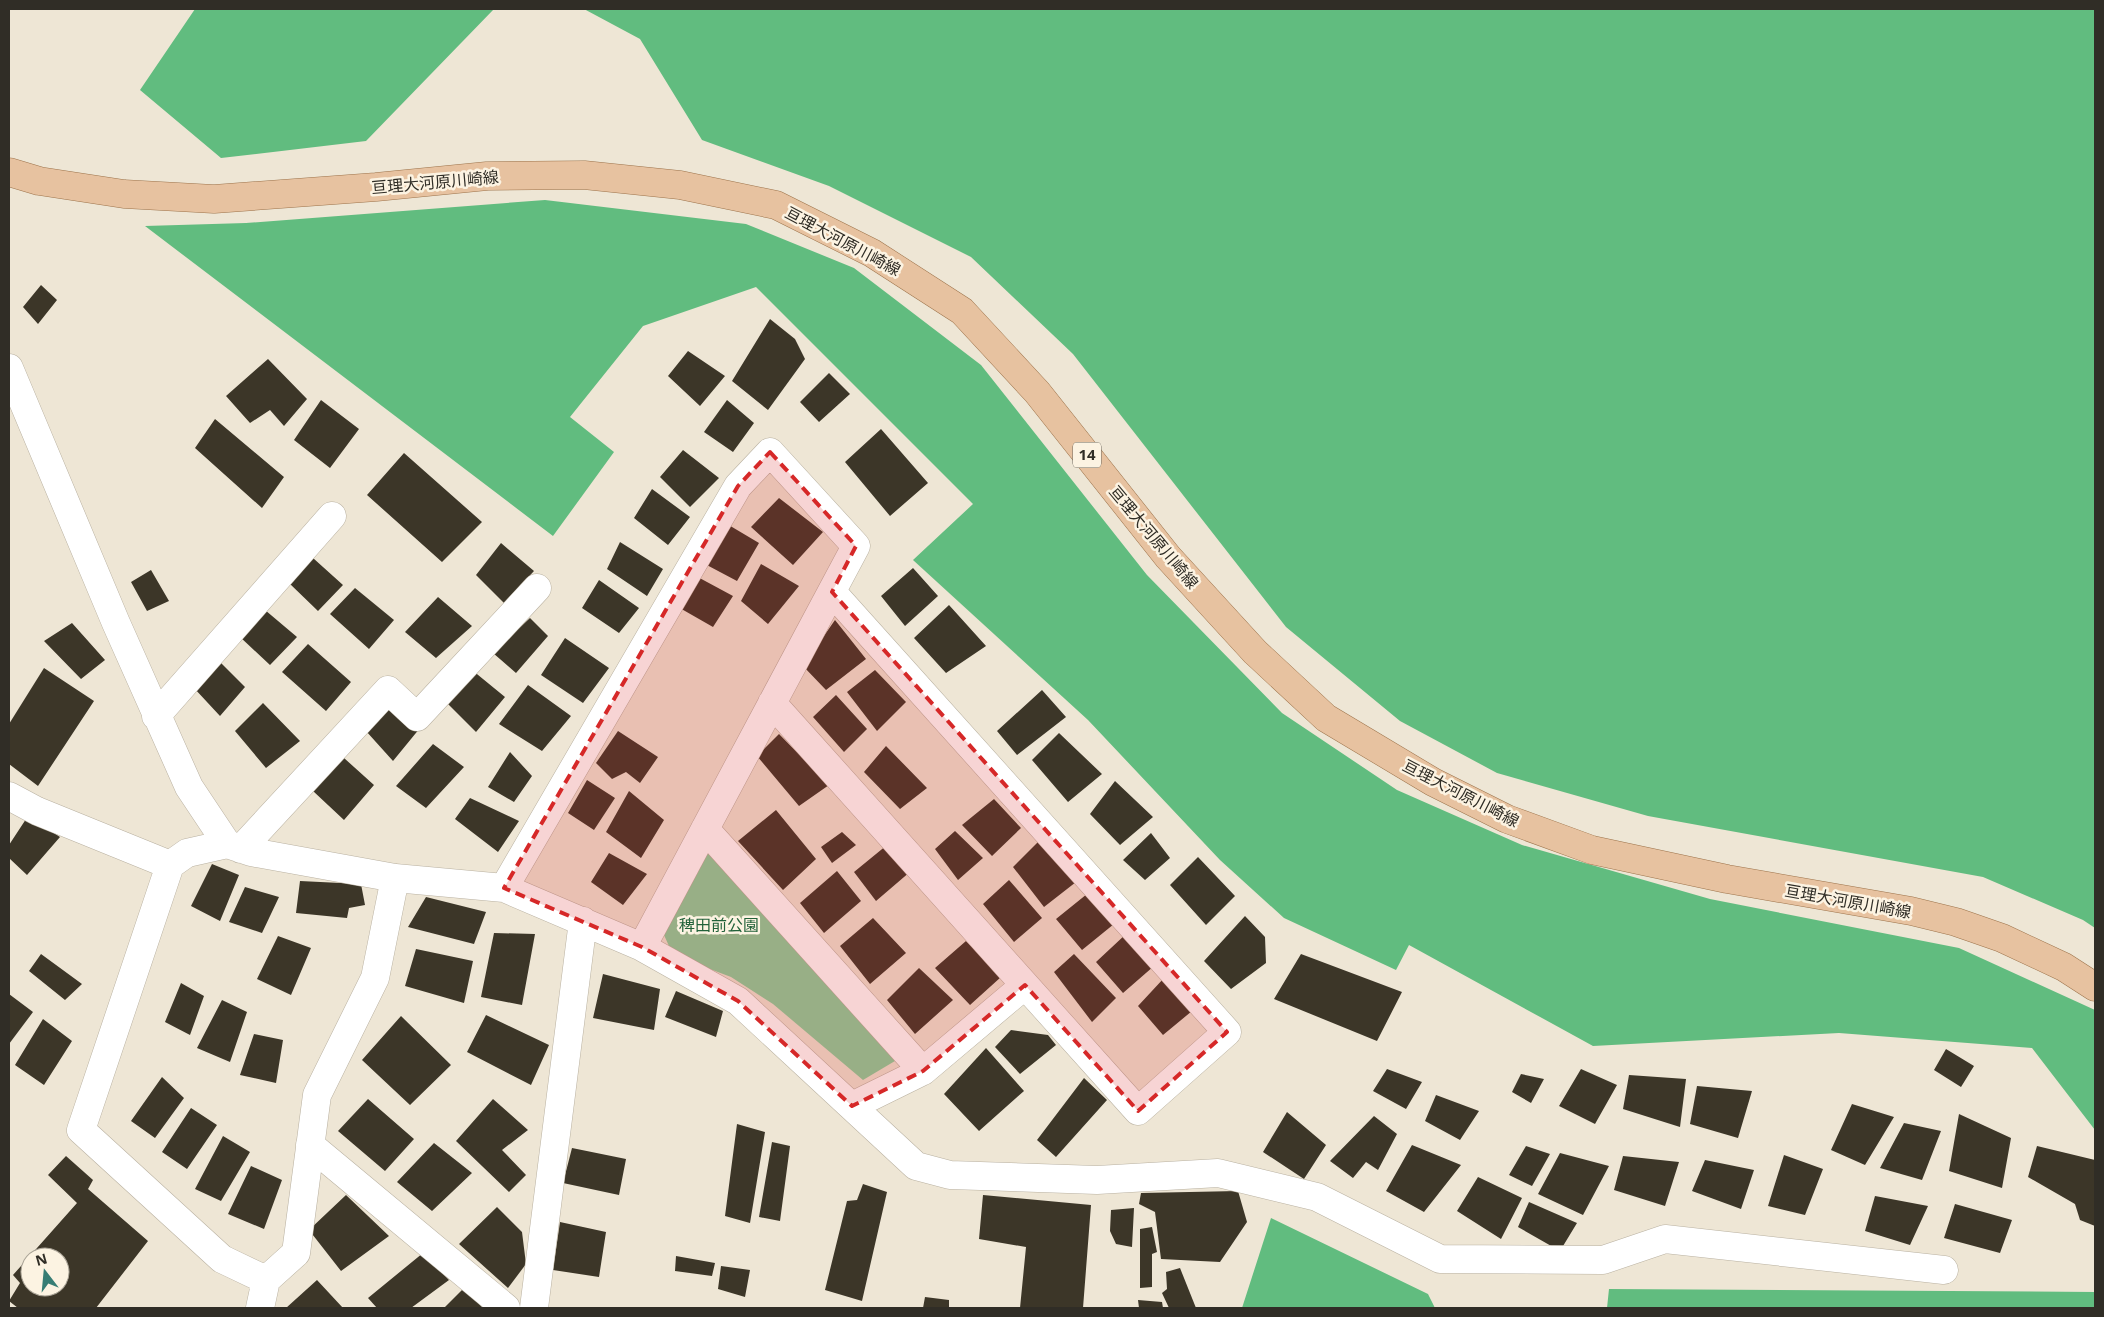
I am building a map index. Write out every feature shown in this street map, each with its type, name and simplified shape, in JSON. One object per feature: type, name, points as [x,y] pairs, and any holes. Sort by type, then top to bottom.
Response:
[{"type":"main road","name":"亘理大河原川崎線","points":[[9,172],[39,181],[124,194],[214,199],[376,187],[487,176],[584,175],[680,185],[776,205],[872,253],[962,311],[1037,392],[1168,557],[1255,652],[1326,718],[1433,782],[1507,819],[1592,850],[1727,879],[1912,911],[1956,922],[2002,938],[2064,967],[2095,986]]},
{"type":"street","points":[[9,368],[156,716],[189,787],[234,846]]},
{"type":"street","points":[[504,888],[738,486],[770,452],[856,546],[642,947]]},
{"type":"street","points":[[156,716],[332,516]]},
{"type":"street","points":[[234,846],[388,690],[417,717],[537,588]]},
{"type":"street","points":[[772,703],[1138,1111],[1227,1032],[832,592]]},
{"type":"street","points":[[9,796],[37,810],[170,866]]},
{"type":"street","points":[[705,829],[923,1071]]},
{"type":"street","points":[[266,1280],[222,1259],[81,1130],[170,866],[187,853],[234,846],[395,878],[504,888],[642,947],[738,1001],[916,1166],[950,1175],[1097,1180],[1218,1173],[1317,1197],[1440,1259],[1603,1260],[1665,1239],[1944,1270]]},
{"type":"street","points":[[260,1308],[266,1280],[296,1253],[317,1095],[375,978],[395,878]]},
{"type":"street","points":[[534,1308],[583,922]]},
{"type":"street","points":[[852,1106],[923,1071],[1025,985]]},
{"type":"street","points":[[310,1145],[506,1308]]},
{"type":"highlighted area","points":[[770,452],[856,546],[832,592],[1227,1032],[1138,1111],[1025,985],[923,1071],[852,1106],[738,1001],[642,947],[504,888],[738,486]]},
{"type":"green space","points":[[195,9],[494,9],[366,141],[221,158],[140,90]]},
{"type":"green space","points":[[584,9],[2095,9],[2095,928],[2083,920],[1983,877],[1648,816],[1497,773],[1400,721],[1286,627],[1073,354],[971,257],[829,186],[702,140],[640,39]]},
{"type":"green space","points":[[545,200],[746,224],[854,268],[981,365],[1147,575],[1282,713],[1397,790],[1522,845],[1710,899],[1959,948],[2095,1010],[2095,1130],[2032,1048],[1839,1033],[1593,1046],[1409,945],[1396,970],[1284,918],[1220,860],[1088,720],[913,560],[973,504],[756,287],[643,326],[570,417],[614,452],[553,536],[145,226],[246,223]]},
{"type":"green space","name":"稗田前公園","points":[[709,848],[900,1058],[863,1080],[773,1004],[731,977],[673,955],[664,935]]},
{"type":"green space","points":[[1271,1218],[1428,1294],[1435,1308],[1242,1308]]},
{"type":"green space","points":[[1609,1289],[2095,1292],[2095,1308],[1607,1308]]},
{"type":"building","points":[[41,285],[57,300],[38,324],[23,307]]},
{"type":"building","points":[[770,319],[795,339],[805,359],[768,410],[732,381]]},
{"type":"building","points":[[688,351],[725,376],[700,406],[668,376]]},
{"type":"building","points":[[268,359],[307,399],[284,426],[270,410],[250,423],[226,396]]},
{"type":"building","points":[[829,373],[850,394],[819,422],[800,402]]},
{"type":"building","points":[[321,400],[359,429],[330,468],[294,440]]},
{"type":"building","points":[[727,400],[754,423],[733,452],[704,432]]},
{"type":"building","points":[[215,419],[284,477],[262,508],[195,448]]},
{"type":"building","points":[[881,429],[928,483],[890,516],[845,462]]},
{"type":"building","points":[[683,450],[719,478],[690,507],[660,477]]},
{"type":"building","points":[[404,453],[482,522],[442,562],[367,495]]},
{"type":"building","points":[[652,489],[690,517],[668,545],[634,518]]},
{"type":"building","points":[[779,498],[823,532],[793,565],[751,527]]},
{"type":"building","points":[[727,524],[759,543],[737,581],[703,563]]},
{"type":"building","points":[[620,542],[663,569],[647,596],[607,569]]},
{"type":"building","points":[[501,543],[534,571],[504,603],[476,575]]},
{"type":"building","points":[[313,558],[343,585],[318,611],[289,583]]},
{"type":"building","points":[[761,564],[799,586],[768,624],[741,601]]},
{"type":"building","points":[[913,568],[938,596],[905,626],[881,596]]},
{"type":"building","points":[[151,570],[169,601],[147,611],[131,582]]},
{"type":"building","points":[[694,575],[733,596],[713,627],[678,607]]},
{"type":"building","points":[[599,580],[639,608],[619,633],[582,608]]},
{"type":"building","points":[[355,588],[394,620],[369,649],[330,614]]},
{"type":"building","points":[[438,597],[472,626],[436,658],[405,632]]},
{"type":"building","points":[[949,605],[986,646],[946,673],[914,638]]},
{"type":"building","points":[[265,610],[297,637],[270,665],[239,636]]},
{"type":"building","points":[[530,618],[548,636],[516,673],[493,653]]},
{"type":"building","points":[[835,620],[866,659],[826,690],[803,666]]},
{"type":"building","points":[[72,623],[105,660],[81,679],[44,641]]},
{"type":"building","points":[[565,638],[609,668],[583,703],[541,675]]},
{"type":"building","points":[[308,644],[351,682],[326,711],[282,672]]},
{"type":"building","points":[[218,660],[245,687],[220,716],[194,688]]},
{"type":"building","points":[[44,668],[94,701],[38,786],[9,764],[9,724]]},
{"type":"building","points":[[472,670],[505,697],[476,732],[445,701]]},
{"type":"building","points":[[875,670],[906,702],[877,731],[847,692]]},
{"type":"building","points":[[528,685],[571,716],[542,751],[499,724]]},
{"type":"building","points":[[1042,690],[1066,717],[1017,755],[997,731]]},
{"type":"building","points":[[836,695],[867,729],[844,752],[813,717]]},
{"type":"building","points":[[263,703],[300,741],[266,768],[235,731]]},
{"type":"building","points":[[393,703],[420,728],[393,761],[366,731]]},
{"type":"building","points":[[618,731],[658,757],[640,783],[626,772],[612,779],[596,763]]},
{"type":"building","points":[[1059,733],[1102,774],[1068,802],[1032,760]]},
{"type":"building","points":[[779,734],[829,785],[799,806],[757,756]]},
{"type":"building","points":[[433,744],[464,767],[426,808],[396,786]]},
{"type":"building","points":[[886,746],[927,788],[900,809],[864,772]]},
{"type":"building","points":[[510,752],[532,776],[514,802],[488,787]]},
{"type":"building","points":[[344,758],[374,785],[344,820],[313,791]]},
{"type":"building","points":[[587,780],[615,798],[594,830],[568,813]]},
{"type":"building","points":[[1115,781],[1153,817],[1120,845],[1090,814]]},
{"type":"building","points":[[629,791],[664,820],[641,858],[606,832]]},
{"type":"building","points":[[470,798],[519,821],[498,852],[455,819]]},
{"type":"building","points":[[994,799],[1021,828],[992,856],[962,825]]},
{"type":"building","points":[[776,810],[816,859],[783,890],[738,841]]},
{"type":"building","points":[[28,816],[60,837],[27,875],[9,858],[9,845]]},
{"type":"building","points":[[955,831],[983,858],[958,880],[935,849]]},
{"type":"building","points":[[842,832],[856,845],[832,863],[821,847]]},
{"type":"building","points":[[1151,833],[1170,858],[1145,880],[1123,860]]},
{"type":"building","points":[[1038,842],[1076,882],[1044,907],[1013,867]]},
{"type":"building","points":[[887,845],[911,871],[876,901],[854,872]]},
{"type":"building","points":[[609,853],[647,874],[623,905],[591,882]]},
{"type":"building","points":[[1198,857],[1235,896],[1206,925],[1170,885]]},
{"type":"building","points":[[212,864],[239,875],[220,921],[191,906]]},
{"type":"building","points":[[837,871],[861,901],[824,933],[800,903]]},
{"type":"building","points":[[1009,880],[1042,918],[1014,942],[983,904]]},
{"type":"building","points":[[300,881],[361,884],[365,905],[349,908],[347,918],[296,913]]},
{"type":"building","points":[[245,887],[279,897],[262,933],[229,922]]},
{"type":"building","points":[[1087,894],[1114,924],[1082,950],[1056,919]]},
{"type":"building","points":[[426,897],[486,912],[474,944],[408,927]]},
{"type":"building","points":[[1245,916],[1265,937],[1266,963],[1231,989],[1204,961]]},
{"type":"building","points":[[873,918],[906,953],[870,984],[840,946]]},
{"type":"building","points":[[494,933],[535,934],[522,1005],[481,997]]},
{"type":"building","points":[[1126,934],[1154,966],[1123,993],[1096,962]]},
{"type":"building","points":[[278,936],[311,948],[291,995],[257,979]]},
{"type":"building","points":[[966,941],[1001,977],[970,1005],[935,968]]},
{"type":"building","points":[[416,949],[473,961],[464,1003],[405,986]]},
{"type":"building","points":[[41,954],[82,984],[65,1000],[29,971]]},
{"type":"building","points":[[1074,954],[1116,998],[1092,1022],[1054,972]]},
{"type":"building","points":[[1301,954],[1402,992],[1377,1041],[1274,999]]},
{"type":"building","points":[[919,968],[953,1000],[915,1034],[887,1000]]},
{"type":"building","points":[[603,974],[660,989],[654,1030],[593,1018]]},
{"type":"building","points":[[1164,978],[1192,1011],[1163,1035],[1138,1006]]},
{"type":"building","points":[[181,983],[204,996],[190,1035],[165,1022]]},
{"type":"building","points":[[676,991],[723,1011],[716,1037],[665,1017]]},
{"type":"building","points":[[9,994],[33,1012],[9,1044]]},
{"type":"building","points":[[222,1000],[247,1012],[230,1062],[197,1048]]},
{"type":"building","points":[[486,1015],[549,1045],[531,1085],[467,1052]]},
{"type":"building","points":[[401,1016],[451,1065],[410,1105],[362,1060]]},
{"type":"building","points":[[43,1019],[72,1041],[44,1085],[15,1065]]},
{"type":"building","points":[[1011,1030],[1048,1035],[1056,1045],[1020,1074],[995,1047]]},
{"type":"building","points":[[254,1034],[283,1040],[276,1083],[240,1075]]},
{"type":"building","points":[[986,1048],[1024,1091],[979,1131],[944,1094]]},
{"type":"building","points":[[1946,1049],[1974,1066],[1961,1087],[1934,1070]]},
{"type":"building","points":[[1387,1069],[1422,1082],[1406,1109],[1373,1091]]},
{"type":"building","points":[[1581,1069],[1617,1085],[1595,1124],[1559,1106]]},
{"type":"building","points":[[1521,1074],[1544,1079],[1531,1103],[1512,1092]]},
{"type":"building","points":[[1629,1075],[1686,1079],[1680,1127],[1623,1109]]},
{"type":"building","points":[[162,1077],[184,1098],[155,1138],[131,1121]]},
{"type":"building","points":[[1084,1078],[1107,1100],[1056,1157],[1037,1140]]},
{"type":"building","points":[[1697,1086],[1752,1091],[1738,1138],[1690,1124]]},
{"type":"building","points":[[1436,1095],[1479,1111],[1460,1140],[1425,1121]]},
{"type":"building","points":[[368,1099],[414,1139],[385,1171],[338,1131]]},
{"type":"building","points":[[493,1099],[528,1130],[502,1150],[526,1175],[509,1192],[456,1141]]},
{"type":"building","points":[[1852,1104],[1894,1117],[1865,1165],[1831,1150]]},
{"type":"building","points":[[191,1108],[217,1125],[187,1169],[162,1152]]},
{"type":"building","points":[[1287,1112],[1326,1145],[1304,1179],[1263,1152]]},
{"type":"building","points":[[1959,1114],[2011,1138],[2002,1188],[1949,1171]]},
{"type":"building","points":[[1374,1116],[1397,1134],[1378,1170],[1366,1162],[1353,1178],[1330,1161]]},
{"type":"building","points":[[1904,1123],[1941,1131],[1922,1180],[1880,1168]]},
{"type":"building","points":[[737,1124],[765,1132],[750,1223],[725,1216]]},
{"type":"building","points":[[223,1136],[250,1152],[221,1201],[195,1189]]},
{"type":"building","points":[[772,1142],[790,1146],[780,1221],[759,1217]]},
{"type":"building","points":[[434,1143],[472,1173],[432,1211],[397,1182]]},
{"type":"building","points":[[1412,1145],[1461,1165],[1424,1212],[1386,1191]]},
{"type":"building","points":[[1526,1146],[1550,1154],[1532,1186],[1509,1175]]},
{"type":"building","points":[[2037,1146],[2095,1160],[2095,1226],[2080,1220],[2075,1204],[2028,1177]]},
{"type":"building","points":[[572,1148],[626,1159],[619,1195],[563,1183]]},
{"type":"building","points":[[1560,1153],[1609,1166],[1583,1215],[1538,1194]]},
{"type":"building","points":[[1784,1155],[1823,1169],[1805,1215],[1768,1206]]},
{"type":"building","points":[[66,1156],[93,1180],[88,1189],[148,1241],[96,1308],[18,1308],[9,1301],[20,1283],[20,1297],[70,1297],[70,1247],[38,1247],[77,1203],[48,1175]]},
{"type":"building","points":[[1623,1156],[1679,1162],[1665,1206],[1614,1190]]},
{"type":"building","points":[[1705,1160],[1754,1170],[1741,1209],[1692,1191]]},
{"type":"building","points":[[251,1166],[282,1180],[264,1229],[228,1214]]},
{"type":"building","points":[[1478,1177],[1522,1198],[1501,1239],[1457,1211]]},
{"type":"building","points":[[863,1184],[887,1192],[862,1301],[825,1290],[847,1201],[857,1200]]},
{"type":"building","points":[[1238,1191],[1247,1222],[1220,1262],[1161,1259],[1155,1212],[1139,1204],[1141,1193]]},
{"type":"building","points":[[346,1195],[389,1236],[341,1271],[309,1230]]},
{"type":"building","points":[[983,1195],[1091,1205],[1083,1308],[1020,1308],[1026,1247],[979,1239]]},
{"type":"building","points":[[1875,1196],[1928,1206],[1910,1245],[1865,1231]]},
{"type":"building","points":[[1529,1202],[1577,1223],[1560,1251],[1518,1227]]},
{"type":"building","points":[[1955,1204],[2012,1220],[2000,1253],[1944,1238]]},
{"type":"building","points":[[497,1207],[522,1232],[526,1264],[508,1288],[459,1244]]},
{"type":"building","points":[[1134,1208],[1132,1247],[1116,1244],[1110,1231],[1111,1210]]},
{"type":"building","points":[[560,1222],[606,1232],[599,1277],[553,1270]]},
{"type":"building","points":[[1152,1227],[1157,1252],[1152,1254],[1152,1287],[1140,1288],[1140,1229]]},
{"type":"building","points":[[423,1253],[449,1280],[411,1308],[377,1308],[368,1298]]},
{"type":"building","points":[[676,1256],[715,1263],[712,1276],[675,1271]]},
{"type":"building","points":[[721,1266],[750,1270],[745,1297],[718,1289]]},
{"type":"building","points":[[20,1267],[20,1283],[13,1275]]},
{"type":"building","points":[[1180,1268],[1196,1308],[1169,1308],[1162,1293],[1167,1289],[1166,1272]]},
{"type":"building","points":[[317,1280],[343,1308],[286,1308]]},
{"type":"building","points":[[464,1288],[483,1308],[444,1308]]},
{"type":"building","points":[[925,1297],[949,1300],[949,1308],[923,1308]]},
{"type":"building","points":[[1138,1300],[1162,1302],[1163,1308],[1139,1308]]}]
